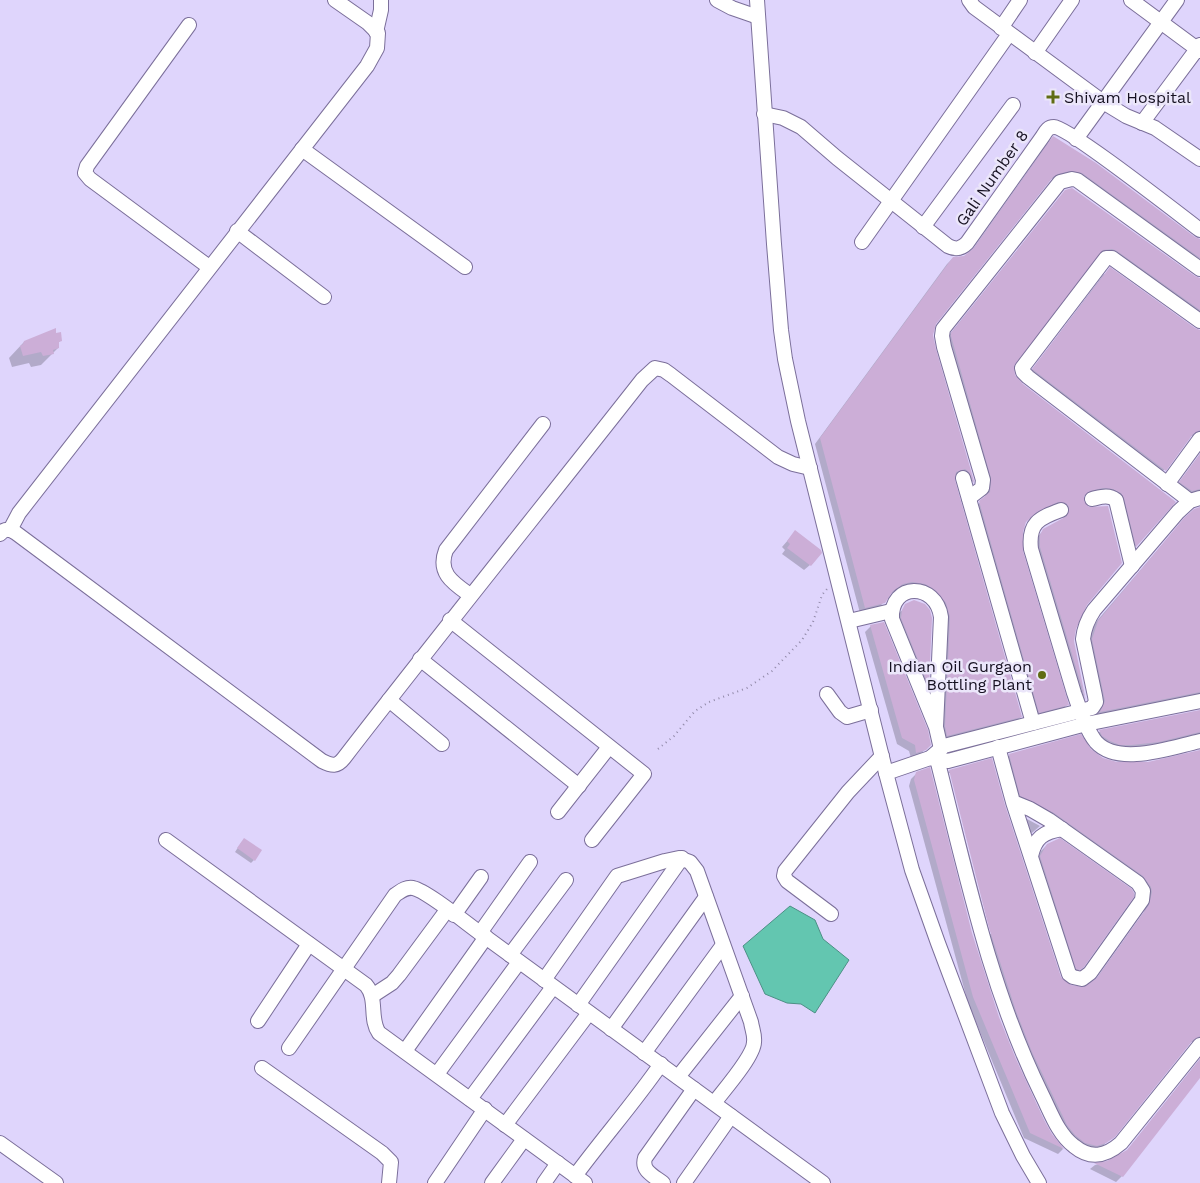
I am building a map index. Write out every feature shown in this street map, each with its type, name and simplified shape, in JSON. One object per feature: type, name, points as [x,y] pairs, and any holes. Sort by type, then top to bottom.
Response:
[{"type":"street","points":[[335,0],[368,23],[376,32]]},
{"type":"street","points":[[381,0],[382,10],[376,32],[377,48],[367,66],[19,513],[4,529],[330,765],[340,764],[450,620],[642,380],[655,368],[664,370],[778,457],[793,464],[810,468]]},
{"type":"street","points":[[717,0],[732,8],[758,17]]},
{"type":"street","points":[[757,0],[774,244],[785,359],[792,397],[912,870],[1002,1113],[1034,1180]]},
{"type":"street","points":[[969,0],[974,7],[1005,31],[1103,102],[1126,116],[1163,133],[1200,159]]},
{"type":"street","points":[[862,242],[1005,31],[1020,0]]},
{"type":"street","points":[[1035,53],[1072,0]]},
{"type":"street","points":[[1131,0],[1199,48],[1142,123]]},
{"type":"street","points":[[1076,139],[1177,0]]},
{"type":"street","points":[[189,25],[87,166],[85,173],[90,179],[209,267]]},
{"type":"street","points":[[924,226],[1012,105]]},
{"type":"street","name":"Gali Number 8","points":[[764,114],[783,118],[801,126],[891,201],[954,249],[964,247],[1048,128],[1057,127],[1200,230]]},
{"type":"street","points":[[302,149],[465,266]]},
{"type":"street","points":[[968,498],[982,488],[983,480],[944,347],[943,329],[1060,182],[1072,179],[1077,180],[1200,269]]},
{"type":"street","points":[[237,231],[324,298]]},
{"type":"street","points":[[886,772],[936,755],[944,746],[1092,708],[1096,702],[1083,640],[1086,625],[1094,610],[1178,512],[1195,500],[1167,484],[1028,377],[1022,368],[1106,258],[1112,258],[1200,321]]},
{"type":"street","points":[[470,595],[452,583],[442,559],[446,550],[543,424]]},
{"type":"street","points":[[1167,484],[1198,445]]},
{"type":"street","points":[[963,478],[1033,723]]},
{"type":"street","points":[[1092,499],[1106,496],[1116,500],[1132,566]]},
{"type":"street","points":[[1061,510],[1042,517],[1037,522],[1031,534],[1030,543],[1032,555],[1080,711],[1095,741],[1102,747],[1121,754],[1140,754],[1200,741]]},
{"type":"street","points":[[936,727],[892,619],[891,611],[896,601],[902,594],[912,590],[922,591],[933,598],[940,607],[936,755],[981,930],[1007,1012],[1038,1087],[1057,1126],[1068,1140],[1078,1149],[1090,1154],[1101,1155],[1114,1149],[1122,1143],[1200,1044]]},
{"type":"street","points":[[849,621],[891,611]]},
{"type":"street","points":[[450,620],[644,774],[592,840]]},
{"type":"street","points":[[420,659],[579,786]]},
{"type":"street","points":[[827,694],[846,717],[871,710]]},
{"type":"street","points":[[388,700],[442,744]]},
{"type":"street","points":[[936,755],[948,761],[998,746],[1086,724],[1200,700]]},
{"type":"street","points":[[558,812],[609,746]]},
{"type":"street","points":[[998,746],[1013,802],[1069,974],[1082,979],[1090,973],[1142,900],[1143,892],[1138,883],[1062,829],[1035,811],[1013,802]]},
{"type":"street","points":[[831,914],[787,881],[784,876],[785,871],[848,792],[882,756]]},
{"type":"street","points":[[1031,856],[1034,844],[1038,839],[1054,830],[1062,829]]},
{"type":"street","points":[[166,840],[366,986],[372,996],[376,1028],[379,1033],[580,1179],[601,1141],[633,1104],[660,1064]]},
{"type":"street","points":[[505,1125],[682,858]]},
{"type":"street","points":[[470,1099],[618,876],[665,861],[682,858],[690,862],[697,871],[751,1022],[754,1043],[749,1056],[714,1104]]},
{"type":"street","points":[[405,1051],[530,862]]},
{"type":"street","points":[[372,996],[392,983],[481,877]]},
{"type":"street","points":[[437,1074],[566,880]]},
{"type":"street","points":[[290,1048],[395,895],[404,889],[413,888],[483,935],[823,1183]]},
{"type":"street","points":[[611,1029],[706,897]]},
{"type":"street","points":[[258,1021],[309,944]]},
{"type":"street","points":[[644,1053],[723,945]]},
{"type":"street","points":[[678,1077],[742,996]]},
{"type":"street","points":[[262,1068],[382,1153],[391,1162],[389,1183]]},
{"type":"street","points":[[663,1183],[646,1171],[643,1163],[694,1089]]},
{"type":"street","points":[[435,1183],[485,1110]]},
{"type":"street","points":[[684,1183],[731,1116]]},
{"type":"street","points":[[492,1183],[524,1139]]},
{"type":"street","points":[[0,1143],[56,1183]]},
{"type":"street","points":[[544,1183],[558,1163]]},
{"type":"path","points":[[658,750],[674,736],[695,711],[709,702],[747,688],[772,671],[802,640],[813,622],[822,595],[827,588],[834,586],[839,581]]},
{"type":"shaded area","points":[[790,906],[815,920],[823,939],[849,960],[815,1013],[801,1004],[787,1003],[765,994],[743,946]]},
{"type":"building","points":[[1053,136],[1096,163],[1200,239],[1200,258],[1082,173],[1070,171],[1058,174],[1053,177],[936,324],[933,335],[936,349],[974,483],[969,472],[965,469],[956,472],[955,480],[1022,717],[947,736],[945,726],[950,617],[946,603],[935,590],[925,584],[912,582],[903,584],[893,591],[885,603],[865,608],[820,438],[953,257],[964,256],[974,248]]},
{"type":"building","points":[[1072,188],[1200,278],[1200,310],[1117,251],[1112,249],[1103,250],[1014,366],[1015,375],[1023,384],[1176,502],[1136,547],[1124,498],[1121,493],[1113,489],[1103,488],[1090,491],[1084,496],[1084,501],[1089,507],[1108,506],[1122,563],[1087,605],[1076,629],[1074,641],[1086,701],[1040,547],[1040,535],[1043,529],[1067,516],[1069,507],[1066,503],[1058,502],[1037,512],[1026,522],[1023,532],[1023,551],[1069,705],[1039,713],[979,501],[990,492],[991,478],[951,333],[1065,190]]},
{"type":"building","points":[[1110,267],[1200,330],[1200,430],[1193,434],[1166,471],[1032,369]]},
{"type":"building","points":[[56,328],[56,333],[61,332],[62,341],[59,342],[59,348],[53,350],[54,354],[43,356],[41,352],[23,356],[20,346],[24,341]]},
{"type":"building","points":[[1200,454],[1200,489],[1192,491],[1179,482]]},
{"type":"building","points":[[1200,507],[1200,692],[1100,712],[1105,701],[1092,639],[1098,621],[1184,518],[1194,509]]},
{"type":"building","points":[[795,530],[821,550],[822,553],[811,566],[787,548],[790,544],[787,541]]},
{"type":"building","points":[[914,600],[925,604],[930,610],[932,618],[929,687],[901,618],[905,604]]},
{"type":"building","points":[[884,622],[928,730],[931,745],[926,750],[916,753],[915,745],[902,738],[870,625]]},
{"type":"building","points":[[1200,710],[1200,732],[1159,742],[1120,745],[1102,736],[1099,730]]},
{"type":"building","points":[[1081,734],[1091,749],[1103,758],[1117,762],[1148,762],[1200,750],[1200,1036],[1193,1040],[1115,1137],[1097,1146],[1085,1143],[1067,1125],[1032,1052],[1016,1011],[989,928],[949,770],[992,758],[1005,805],[1061,977],[1071,985],[1084,987],[1097,978],[1149,905],[1152,892],[1151,887],[1143,876],[1054,813],[1020,796],[1009,754]]},
{"type":"building","points":[[930,767],[972,933],[999,1017],[1044,1120],[1064,1149],[1030,1133],[973,997],[914,780],[916,772]]},
{"type":"building","points":[[244,838],[262,850],[255,861],[237,848]]},
{"type":"building","points":[[1060,838],[1132,889],[1134,893],[1134,897],[1080,970],[1076,969],[1040,856],[1047,844]]},
{"type":"building","points":[[1200,1059],[1200,1078],[1123,1177],[1094,1163],[1107,1161],[1127,1150]]},
{"type":"place","name":"Shivam Hospital","points":[[1053,97]]},
{"type":"place","name":"Indian Oil Gurgaon Bottling Plant","points":[[1042,675]]}]
